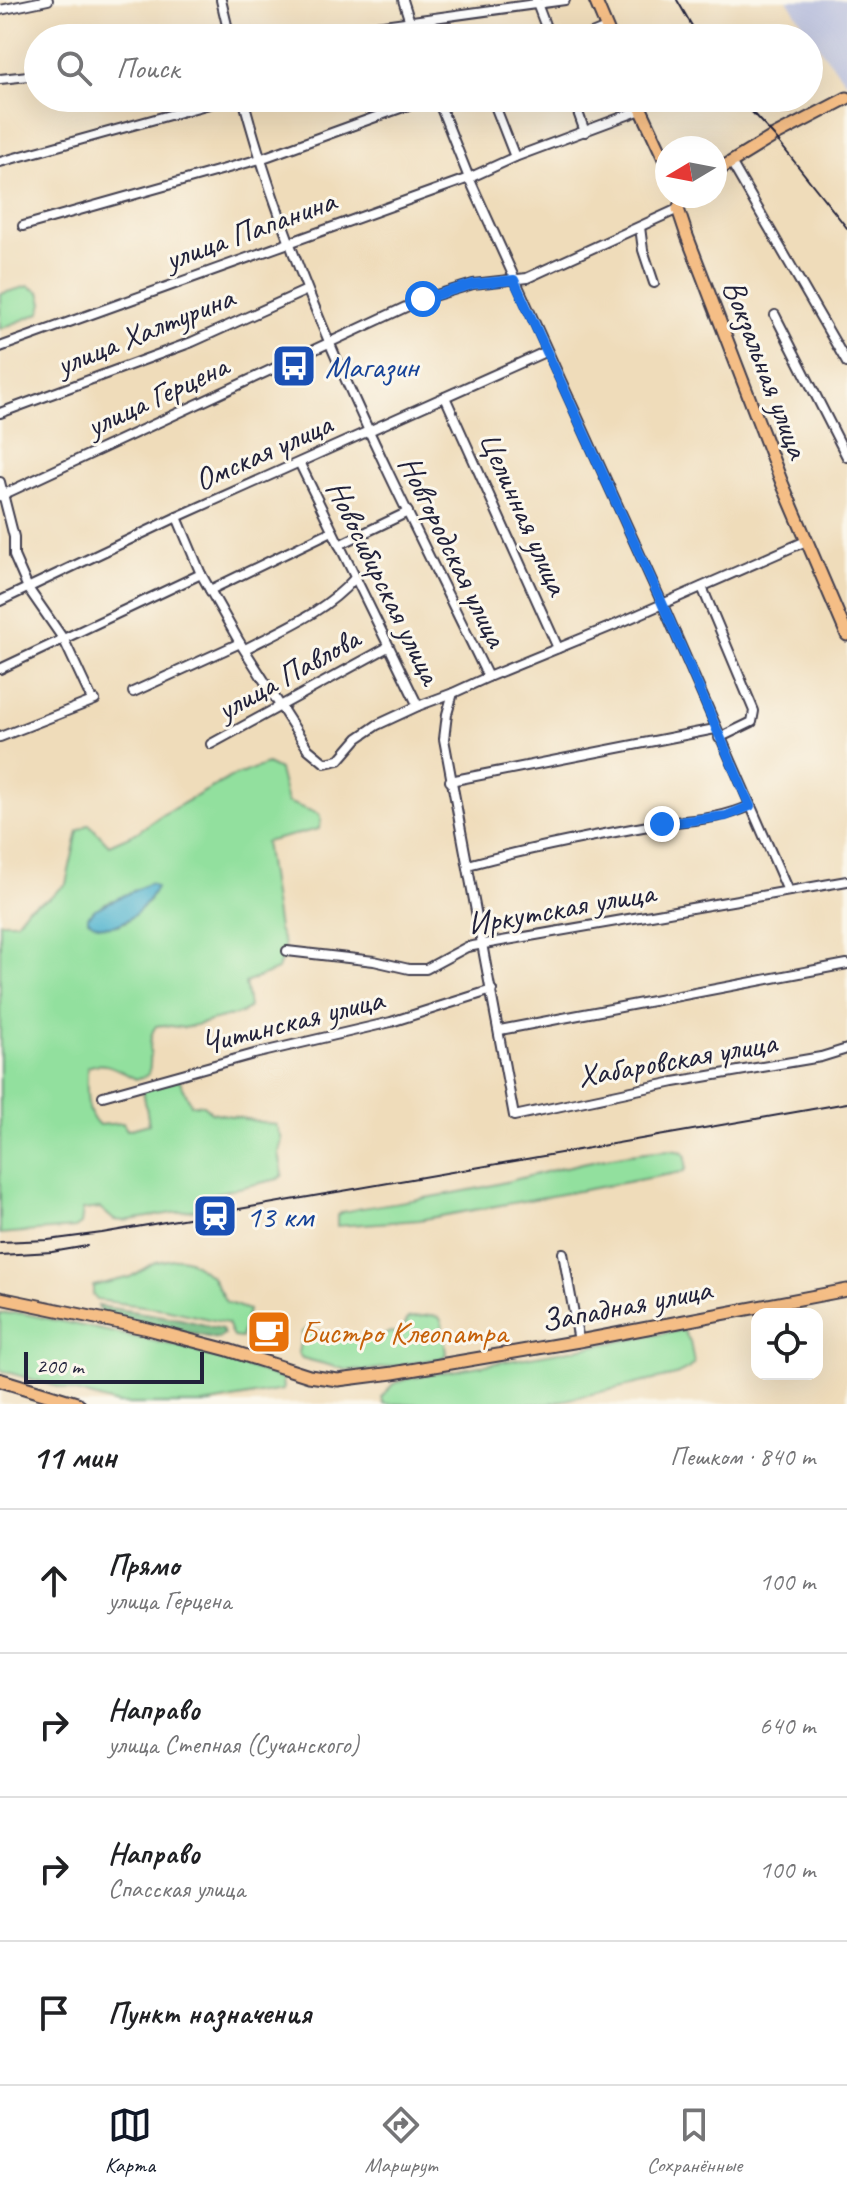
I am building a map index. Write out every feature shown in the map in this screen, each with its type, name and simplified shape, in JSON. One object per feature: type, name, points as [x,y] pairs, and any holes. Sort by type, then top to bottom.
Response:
[{"type":"highway","points":[[0,1380],[78,1404]]},
{"type":"main road","points":[[595,0],[604,24]]},
{"type":"main road","points":[[823,111],[847,98]]},
{"type":"main road","points":[[642,112],[655,140]]},
{"type":"main road","points":[[727,164],[822,112]]},
{"type":"main road","name":"Вокзальная улица","points":[[685,208],[806,541],[847,635]]},
{"type":"main road","name":"Западная улица","points":[[0,1298],[172,1335],[320,1379],[338,1380],[579,1341],[847,1290]]},
{"type":"street","points":[[0,10],[48,0]]},
{"type":"street","points":[[221,0],[227,24]]},
{"type":"street","points":[[403,0],[410,24]]},
{"type":"street","points":[[388,24],[536,1],[565,0]]},
{"type":"street","points":[[536,1],[545,24]]},
{"type":"street","points":[[0,79],[24,76]]},
{"type":"street","points":[[0,162],[180,112]]},
{"type":"street","name":"Новгородская улица","points":[[247,112],[260,159],[307,290],[368,430],[488,677],[418,706]]},
{"type":"street","points":[[23,226],[260,159],[389,112]]},
{"type":"street","points":[[443,112],[514,280],[662,603],[788,891]]},
{"type":"street","points":[[497,112],[515,157]]},
{"type":"street","points":[[578,112],[585,132]]},
{"type":"street","name":"улица Папанина","points":[[0,347],[469,178],[515,157],[585,132],[623,112]]},
{"type":"street","points":[[731,162],[847,363]]},
{"type":"street","name":"улица Герцена","points":[[1,496],[423,299],[473,284],[527,278],[640,227],[670,208]]},
{"type":"street","points":[[640,227],[643,250],[654,283]]},
{"type":"street","name":"улица Халтурина","points":[[0,413],[192,342],[307,290]]},
{"type":"street","points":[[775,315],[847,457]]},
{"type":"street","name":"Омская улица","points":[[0,601],[177,517],[547,351]]},
{"type":"street","name":"Целинная улица","points":[[445,397],[558,648]]},
{"type":"street","name":"Новосибирская улица","points":[[280,706],[308,749],[325,763],[339,760],[358,738],[377,725],[418,706],[300,464]]},
{"type":"street","points":[[0,482],[1,496],[14,537],[14,556],[28,588],[64,640],[94,700],[0,737]]},
{"type":"street","points":[[339,545],[408,512]]},
{"type":"street","points":[[177,517],[201,574],[280,706]]},
{"type":"street","points":[[210,590],[332,531]]},
{"type":"street","points":[[488,677],[806,541]]},
{"type":"street","points":[[0,669],[201,574]]},
{"type":"street","points":[[133,692],[320,609],[343,592],[354,579]]},
{"type":"street","points":[[450,781],[717,733],[752,722],[754,711],[702,587]]},
{"type":"street","name":"улица Павлова","points":[[211,744],[388,647]]},
{"type":"street","points":[[453,693],[444,739],[500,1030],[847,964]]},
{"type":"street","points":[[468,865],[531,847],[726,816],[750,806]]},
{"type":"street","name":"Иркутская улица","points":[[287,951],[426,969],[456,951],[483,944],[625,922],[847,881]]},
{"type":"street","name":"Читинская улица","points":[[103,1096],[254,1054],[391,1022],[492,990]]},
{"type":"street","name":"Хабаровская улица","points":[[500,1030],[514,1116],[674,1082],[821,1057],[847,1049]]},
{"type":"street","points":[[563,1253],[579,1341]]},
{"type":"shaded area","points":[[787,0],[847,0],[847,83],[823,53],[823,24],[803,24]]},
{"type":"green space","points":[[28,286],[40,292],[43,303],[40,313],[0,329],[0,294]]},
{"type":"green space","points":[[267,764],[279,770],[287,802],[319,814],[319,829],[265,842],[284,955],[277,970],[245,983],[249,1007],[242,1013],[184,1028],[156,1026],[151,1038],[148,1075],[136,1079],[106,1065],[87,1067],[87,1098],[90,1113],[98,1125],[123,1123],[127,1130],[149,1124],[143,1090],[179,1079],[191,1104],[203,1105],[211,1112],[276,1125],[282,1139],[279,1153],[283,1175],[278,1179],[207,1195],[197,1209],[124,1221],[114,1220],[100,1208],[83,1210],[81,1224],[75,1228],[0,1234],[0,922],[16,922],[28,907],[49,898],[66,884],[78,831],[89,824],[109,845],[136,833],[160,816],[231,777]],"holes":[[[128,895],[149,901],[118,925],[105,903]]]},
{"type":"green space","points":[[671,1150],[683,1152],[686,1157],[686,1169],[682,1172],[419,1220],[337,1226],[337,1216],[342,1212],[481,1188],[607,1158]]},
{"type":"green space","points":[[180,1258],[189,1260],[212,1277],[226,1302],[248,1310],[241,1338],[233,1337],[227,1323],[165,1309],[97,1300],[93,1295],[93,1286],[130,1277],[155,1262]]},
{"type":"green space","points":[[98,1306],[176,1318],[222,1329],[224,1335],[218,1339],[102,1315]]},
{"type":"green space","points":[[21,1313],[191,1349],[282,1379],[283,1390],[204,1404],[117,1404],[0,1370],[0,1314]]},
{"type":"green space","points":[[432,1315],[442,1322],[446,1354],[442,1358],[364,1371],[347,1370],[302,1358],[298,1353],[302,1332],[306,1329],[373,1341],[390,1332],[401,1334],[408,1318]]},
{"type":"green space","points":[[683,1330],[690,1342],[694,1363],[676,1375],[547,1404],[384,1404],[382,1398],[393,1384],[407,1379]]},
{"type":"water","points":[[150,883],[156,887],[151,896],[128,920],[108,926],[88,920],[95,909]]},
{"type":"railway","points":[[677,0],[691,24]]},
{"type":"railway","points":[[752,112],[847,228]]},
{"type":"railway","points":[[0,1242],[102,1233],[847,1103]]},
{"type":"railway","points":[[0,1255],[87,1246]]},
{"type":"place","name":"Магазин","points":[[294,366]]},
{"type":"place","name":"13 км","points":[[215,1216]]},
{"type":"place","name":"Бистро Клеопатра","points":[[269,1332]]},
{"type":"route","points":[[423,299],[473,284],[514,280],[577,416],[750,806],[726,816],[662,824]]}]
